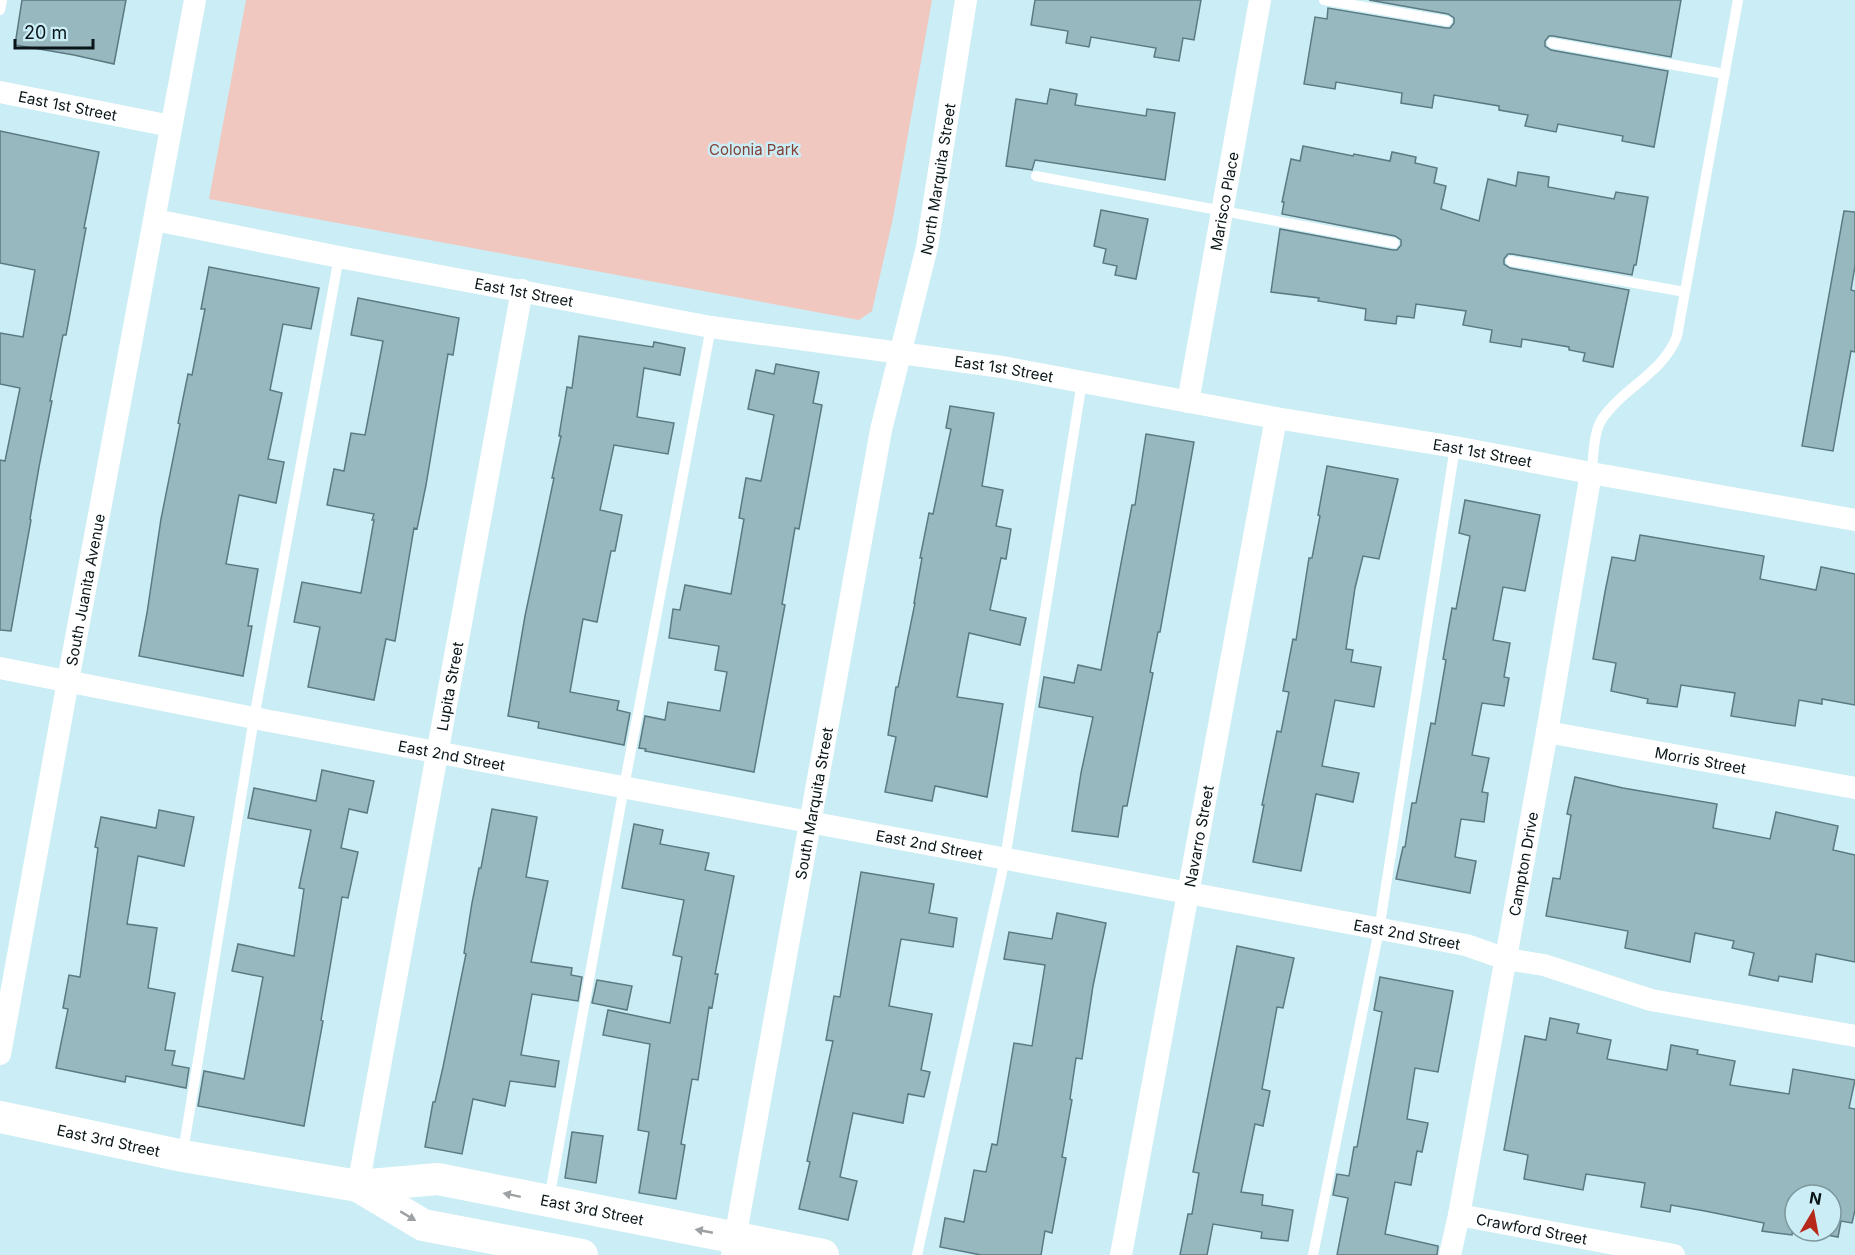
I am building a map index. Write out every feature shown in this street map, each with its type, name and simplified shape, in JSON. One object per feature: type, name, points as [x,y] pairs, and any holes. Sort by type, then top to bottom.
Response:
[{"type":"street","name":"South Juanita Avenue","points":[[0,1054],[195,0]]},
{"type":"street","name":"North Marquita Street","points":[[901,354],[927,247],[966,0]]},
{"type":"street","name":"Marisco Place","points":[[1188,402],[1260,0]]},
{"type":"street","name":"East 1st Street","points":[[0,92],[171,126]]},
{"type":"street","name":"East 1st Street","points":[[154,220],[711,327],[1002,367],[1276,418],[1455,447],[1855,520]]},
{"type":"street","name":"Lupita Street","points":[[358,1186],[522,290]]},
{"type":"street","name":"South Marquita Street","points":[[734,1246],[881,430],[901,354]]},
{"type":"street","name":"Navarro Street","points":[[1121,1255],[1276,418]]},
{"type":"street","name":"Campton Drive","points":[[1450,1255],[1547,732],[1591,473]]},
{"type":"street","name":"East 2nd Street","points":[[0,668],[439,753],[1466,945],[1506,958],[1544,965],[1651,1000],[1855,1036]]},
{"type":"street","name":"Morris Street","points":[[1547,732],[1855,788]]},
{"type":"street","name":"East 3rd Street","points":[[0,1117],[183,1155],[358,1186],[438,1179],[548,1202],[734,1246],[823,1255]]},
{"type":"street","name":"East 3rd Street","points":[[358,1186],[423,1225],[487,1242],[582,1255]]},
{"type":"street","name":"Crawford Street","points":[[1459,1215],[1674,1255]]},
{"type":"lane","points":[[0,10],[2,0]]},
{"type":"lane","points":[[1324,0],[1447,21]]},
{"type":"lane","points":[[1591,473],[1601,420],[1673,347],[1677,336],[1738,0]]},
{"type":"lane","points":[[1552,43],[1725,74]]},
{"type":"lane","points":[[1036,176],[1394,243]]},
{"type":"lane","points":[[183,1155],[254,718],[339,257]]},
{"type":"lane","points":[[1511,261],[1685,292]]},
{"type":"lane","points":[[548,1202],[711,327]]},
{"type":"lane","points":[[917,1255],[1005,859],[1082,382]]},
{"type":"lane","points":[[1313,1255],[1379,930],[1455,447]]},
{"type":"green space","name":"Colonia Park","points":[[246,0],[932,0],[893,218],[872,311],[859,320],[209,199]]},
{"type":"building","points":[[22,0],[126,0],[114,64],[15,45]]},
{"type":"building","points":[[1035,0],[1201,0],[1194,40],[1183,38],[1179,61],[1154,57],[1156,48],[1091,37],[1089,47],[1066,43],[1068,31],[1031,25]]},
{"type":"building","points":[[1369,0],[1681,0],[1671,57],[1553,36],[1549,36],[1545,41],[1545,46],[1551,50],[1668,71],[1654,147],[1622,141],[1623,136],[1558,124],[1556,132],[1525,126],[1528,115],[1499,110],[1499,106],[1434,95],[1432,108],[1401,103],[1402,93],[1336,82],[1335,89],[1304,84],[1315,17],[1327,19],[1328,8],[1446,28],[1450,28],[1454,23],[1454,18],[1448,14]]},
{"type":"building","points":[[1050,89],[1077,94],[1075,105],[1146,116],[1147,109],[1175,113],[1165,180],[1035,160],[1032,170],[1006,166],[1016,99],[1047,104]]},
{"type":"building","points":[[0,131],[99,152],[66,335],[63,335],[50,401],[52,401],[11,631],[0,630],[0,460],[5,461],[20,388],[0,384],[0,333],[23,337],[35,270],[0,263]]},
{"type":"building","points":[[1303,146],[1390,161],[1392,152],[1416,157],[1415,163],[1437,168],[1434,183],[1446,186],[1441,209],[1479,221],[1488,179],[1516,186],[1518,172],[1549,177],[1548,187],[1614,199],[1616,192],[1648,197],[1636,265],[1634,265],[1632,275],[1512,254],[1508,254],[1504,259],[1504,264],[1510,268],[1629,290],[1613,367],[1583,361],[1585,353],[1569,350],[1569,347],[1522,339],[1521,347],[1490,342],[1492,330],[1463,325],[1466,311],[1416,304],[1414,318],[1397,316],[1396,324],[1365,320],[1366,309],[1318,301],[1319,298],[1271,292],[1280,229],[1393,250],[1397,250],[1401,245],[1401,240],[1395,236],[1282,214],[1284,202],[1282,202],[1291,159],[1300,161]]},
{"type":"building","points":[[1101,210],[1148,219],[1136,279],[1115,275],[1117,266],[1103,263],[1106,249],[1094,246]]},
{"type":"building","points":[[1844,211],[1855,212],[1855,266],[1851,290],[1855,291],[1855,352],[1851,351],[1833,451],[1802,446]]},
{"type":"building","points":[[209,267],[319,288],[311,329],[283,324],[270,390],[282,393],[268,459],[284,462],[276,503],[239,495],[226,564],[258,569],[248,626],[252,626],[243,676],[139,656],[161,519],[180,424],[178,423],[188,374],[192,375],[205,309],[201,309]]},
{"type":"building","points":[[358,298],[459,318],[453,355],[448,354],[426,485],[417,529],[414,528],[395,641],[386,639],[374,700],[308,687],[320,627],[294,622],[302,582],[361,593],[374,514],[327,505],[334,469],[344,471],[351,433],[365,435],[383,341],[351,335]]},
{"type":"building","points":[[579,336],[653,347],[654,342],[685,348],[680,375],[644,368],[637,417],[674,423],[668,454],[614,445],[600,510],[622,515],[615,551],[611,551],[597,622],[583,619],[570,692],[619,701],[617,710],[630,713],[624,745],[538,728],[539,722],[508,716],[525,616],[554,478],[552,478],[561,436],[559,436],[567,387],[572,388]]},
{"type":"building","points":[[776,364],[819,372],[813,403],[822,405],[799,529],[795,528],[782,604],[785,605],[754,772],[639,748],[645,716],[665,720],[668,702],[720,711],[727,672],[715,670],[719,646],[669,638],[673,609],[680,610],[685,585],[731,594],[744,519],[739,518],[746,478],[761,481],[774,415],[748,409],[756,370],[774,374]]},
{"type":"building","points":[[950,406],[994,413],[982,486],[1003,490],[996,526],[1011,529],[1006,559],[1001,558],[990,610],[1026,618],[1020,645],[969,633],[957,697],[1003,704],[987,797],[935,786],[932,801],[885,792],[896,737],[888,735],[896,687],[898,687],[915,603],[922,558],[920,558],[929,513],[933,514],[951,429],[946,428]]},
{"type":"building","points":[[1146,434],[1194,442],[1160,632],[1158,632],[1150,672],[1153,673],[1127,806],[1123,806],[1118,837],[1072,831],[1093,717],[1039,707],[1044,677],[1074,683],[1078,665],[1101,670],[1132,505],[1135,505]]},
{"type":"building","points":[[1327,466],[1398,479],[1379,559],[1363,556],[1355,588],[1346,649],[1353,650],[1351,662],[1381,667],[1374,707],[1335,700],[1322,766],[1359,773],[1353,802],[1316,794],[1301,871],[1253,862],[1277,731],[1281,732],[1289,692],[1283,691],[1293,639],[1296,640],[1309,558],[1312,558],[1320,516],[1318,515]]},
{"type":"building","points":[[1465,500],[1540,515],[1525,591],[1503,587],[1493,640],[1510,643],[1504,677],[1509,678],[1504,706],[1482,703],[1472,755],[1489,758],[1482,792],[1488,793],[1484,822],[1461,819],[1455,857],[1476,861],[1470,893],[1396,879],[1403,847],[1405,847],[1412,803],[1416,803],[1431,723],[1435,724],[1452,608],[1456,609],[1470,536],[1459,533]]},
{"type":"building","points":[[1640,535],[1764,556],[1760,579],[1816,590],[1821,567],[1855,574],[1855,705],[1822,699],[1822,704],[1799,700],[1795,726],[1731,716],[1735,693],[1681,685],[1677,707],[1647,703],[1648,699],[1611,691],[1616,663],[1593,659],[1605,592],[1612,557],[1635,561]]},
{"type":"building","points":[[322,770],[374,781],[367,813],[349,809],[341,848],[358,852],[348,898],[342,897],[304,1126],[198,1106],[204,1071],[244,1079],[263,977],[232,971],[238,944],[294,956],[304,889],[299,888],[311,830],[248,818],[254,788],[316,801]]},
{"type":"building","points":[[1575,777],[1623,788],[1717,804],[1713,828],[1770,839],[1776,812],[1838,826],[1833,850],[1855,855],[1855,962],[1816,954],[1812,982],[1779,976],[1778,981],[1749,975],[1754,953],[1732,948],[1734,941],[1695,933],[1690,962],[1625,948],[1628,931],[1546,916],[1553,878],[1560,879],[1571,815],[1567,814]]},
{"type":"building","points":[[492,809],[537,817],[526,877],[548,881],[531,962],[572,968],[571,975],[582,977],[578,1001],[532,994],[521,1055],[559,1061],[555,1087],[510,1081],[505,1106],[473,1099],[462,1154],[425,1147],[466,954],[464,953],[472,903]]},
{"type":"building","points":[[159,810],[194,817],[184,866],[138,856],[127,924],[157,928],[148,988],[175,993],[165,1050],[175,1051],[172,1065],[189,1068],[186,1088],[126,1076],[125,1082],[56,1068],[68,1009],[63,1008],[69,975],[80,977],[98,848],[95,847],[101,817],[156,828]]},
{"type":"building","points":[[634,824],[663,830],[660,844],[709,853],[705,870],[734,876],[715,974],[718,974],[712,1008],[709,1007],[698,1080],[692,1079],[681,1144],[685,1145],[676,1199],[639,1193],[649,1132],[638,1130],[650,1044],[603,1035],[608,1010],[670,1023],[682,957],[673,955],[684,900],[622,888]]},
{"type":"building","points":[[861,872],[934,884],[929,913],[957,918],[953,947],[901,939],[889,1006],[932,1014],[921,1070],[930,1072],[924,1097],[908,1094],[903,1123],[853,1113],[840,1177],[857,1181],[848,1220],[799,1209],[833,1041],[826,1040],[834,996],[840,997]]},
{"type":"building","points":[[1057,913],[1106,923],[1093,986],[1082,1059],[1076,1058],[1070,1099],[1072,1100],[1062,1157],[1066,1158],[1052,1233],[1045,1231],[1041,1255],[981,1255],[940,1247],[945,1218],[964,1222],[974,1170],[986,1172],[992,1144],[997,1145],[1014,1043],[1032,1046],[1045,965],[1004,959],[1009,932],[1052,939]]},
{"type":"building","points":[[1237,946],[1294,958],[1283,1008],[1277,1007],[1262,1089],[1270,1091],[1263,1126],[1255,1124],[1241,1192],[1263,1195],[1262,1205],[1293,1210],[1288,1241],[1261,1238],[1262,1232],[1213,1224],[1207,1255],[1180,1255],[1188,1214],[1192,1214],[1199,1173],[1193,1172]]},
{"type":"building","points":[[1380,977],[1453,991],[1438,1072],[1415,1068],[1407,1119],[1428,1123],[1422,1152],[1417,1151],[1411,1185],[1395,1182],[1385,1234],[1438,1246],[1437,1255],[1337,1255],[1348,1198],[1333,1195],[1337,1174],[1349,1176],[1354,1147],[1357,1147],[1382,1012],[1374,1010]]},
{"type":"building","points":[[597,980],[632,986],[627,1010],[592,1003]]},
{"type":"building","points":[[1550,1018],[1579,1024],[1577,1033],[1611,1040],[1607,1059],[1667,1070],[1671,1045],[1698,1050],[1697,1054],[1735,1061],[1730,1085],[1789,1094],[1793,1069],[1855,1080],[1849,1108],[1855,1109],[1855,1210],[1852,1223],[1843,1221],[1843,1183],[1783,1183],[1783,1234],[1762,1231],[1764,1223],[1705,1211],[1671,1205],[1670,1212],[1641,1207],[1645,1183],[1586,1174],[1583,1190],[1524,1179],[1528,1155],[1504,1150],[1525,1036],[1546,1040]]},
{"type":"building","points":[[572,1132],[603,1136],[596,1183],[565,1178]]}]
